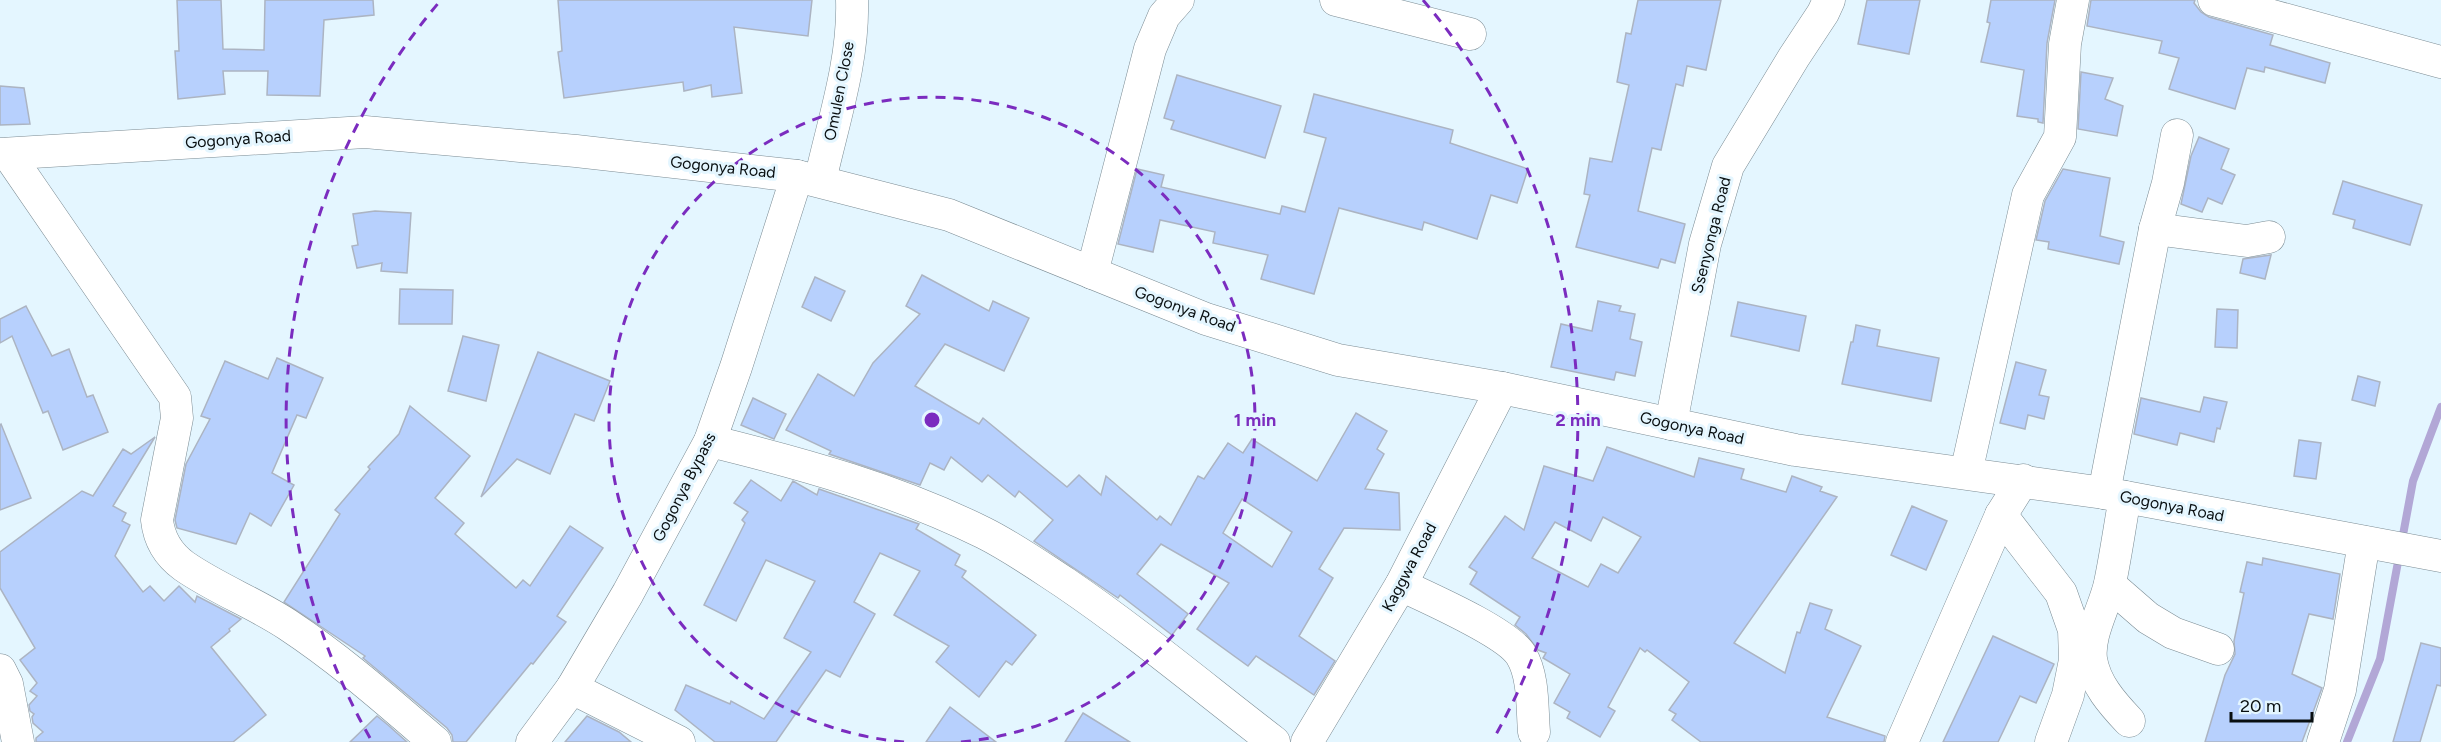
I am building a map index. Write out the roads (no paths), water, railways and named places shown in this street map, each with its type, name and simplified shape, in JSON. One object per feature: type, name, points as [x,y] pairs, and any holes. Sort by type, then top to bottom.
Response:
[{"type":"street","name":"Omulen Close","points":[[808,178],[846,67],[852,22],[852,0]]},
{"type":"street","points":[[1092,273],[1150,49],[1164,16],[1178,0]]},
{"type":"street","points":[[1336,0],[1470,34]]},
{"type":"street","name":"Ssenyonga Road","points":[[1671,424],[1705,244],[1728,166],[1794,57],[1823,14],[1829,0]]},
{"type":"street","points":[[1966,472],[2028,195],[2060,137],[2065,44],[2073,0]]},
{"type":"street","points":[[2214,0],[2441,62]]},
{"type":"street","name":"Gogonya Road","points":[[4,154],[365,132],[576,151],[808,178],[949,215],[1206,319],[1338,360],[1502,388],[1795,450],[2023,480],[2115,495],[2436,555]]},
{"type":"street","points":[[2128,721],[2108,697],[2094,672],[2091,656],[2092,640],[2110,585],[2115,495],[2155,229],[2168,183],[2177,135]]},
{"type":"street","points":[[4,154],[175,397],[177,418],[157,520],[164,543],[184,566],[287,624],[357,675],[435,742]]},
{"type":"street","name":"Gogonya Bypass","points":[[532,742],[572,688],[628,593],[710,441],[808,178]]},
{"type":"street","points":[[2155,229],[2247,241],[2269,237]]},
{"type":"street","name":"Kaggwa Road","points":[[1306,742],[1401,585],[1502,388]]},
{"type":"street","points":[[710,441],[795,462],[856,481],[942,514],[986,534],[1108,612],[1274,742]]},
{"type":"street","points":[[1902,742],[2001,515],[2023,480]]},
{"type":"street","points":[[2001,515],[2061,593],[2074,630],[2073,672],[2068,695],[2050,742]]},
{"type":"street","points":[[2323,742],[2340,690],[2368,543]]},
{"type":"street","points":[[1401,585],[1481,625],[1516,649],[1527,671],[1534,732]]},
{"type":"street","points":[[2110,585],[2148,618],[2173,633],[2218,649]]},
{"type":"street","points":[[0,670],[7,684],[18,742]]},
{"type":"street","points":[[572,688],[680,742]]},
{"type":"waterway","points":[[2347,742],[2380,659],[2413,481],[2441,407]]}]
